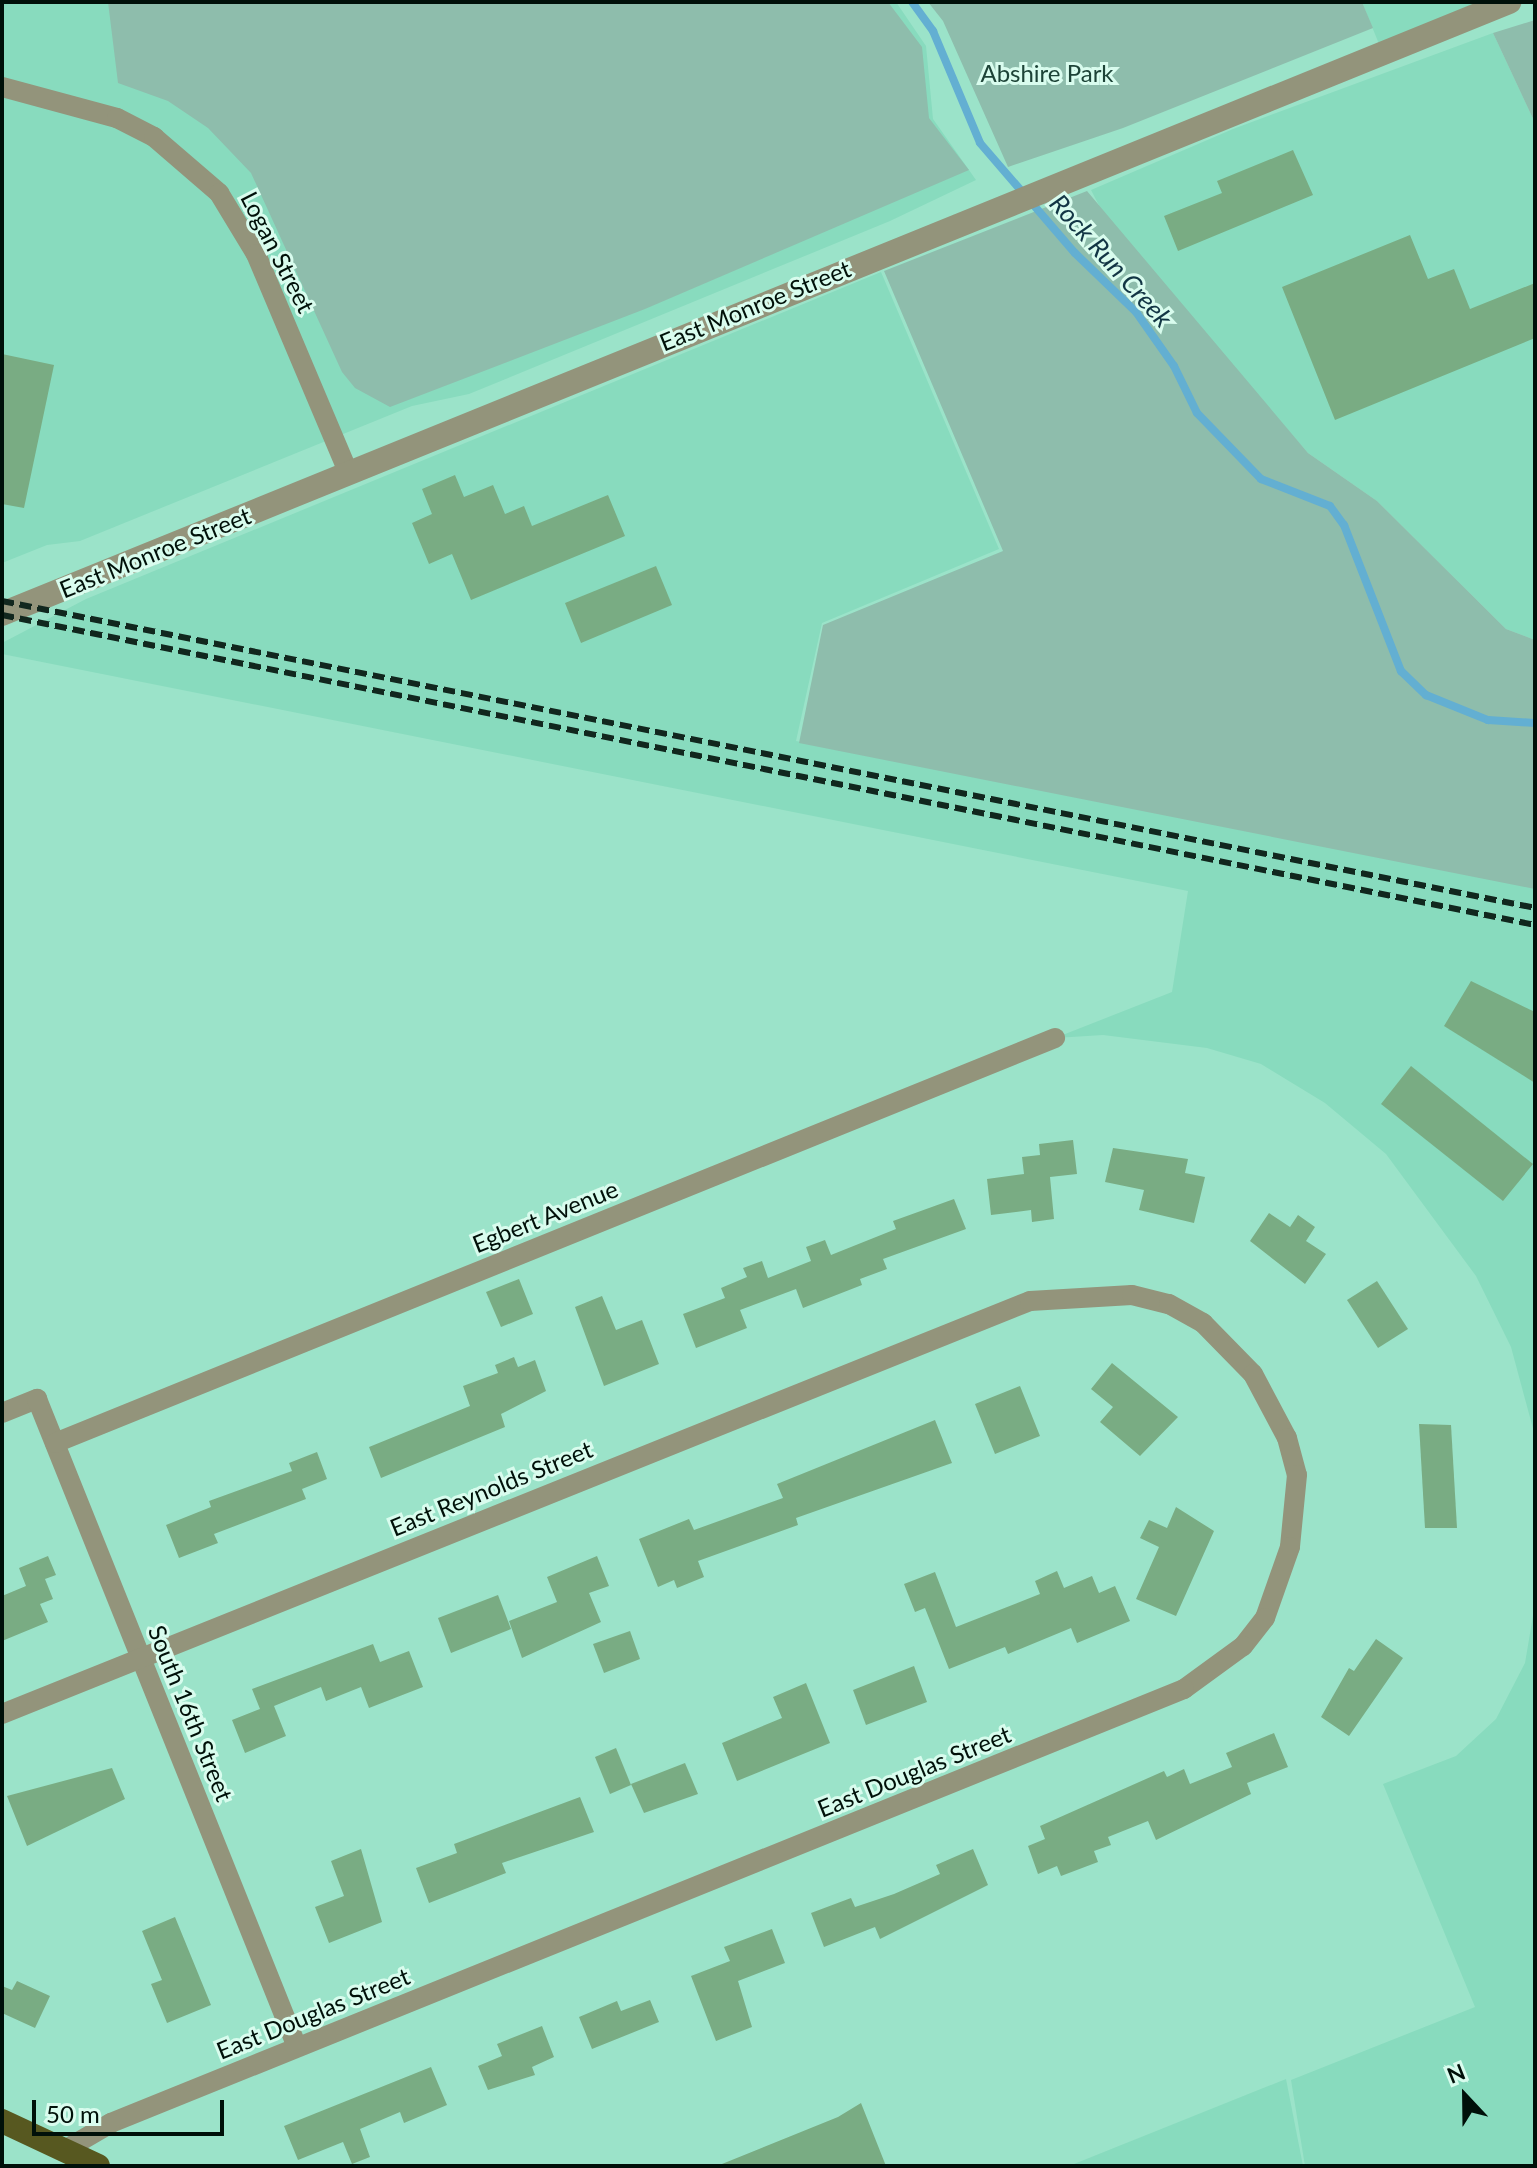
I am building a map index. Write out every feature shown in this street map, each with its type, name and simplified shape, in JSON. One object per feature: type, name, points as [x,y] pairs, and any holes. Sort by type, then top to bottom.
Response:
[{"type":"highway","points":[[2,2121],[98,2166]]},
{"type":"street","name":"East Monroe Street","points":[[2,614],[968,218],[1509,2]]},
{"type":"street","name":"Logan Street","points":[[2,87],[117,118],[154,137],[219,193],[256,254],[349,474]]},
{"type":"street","name":"Egbert Avenue","points":[[55,1443],[1055,1038]]},
{"type":"street","name":"East Douglas Street","points":[[63,2151],[111,2123],[1152,1703],[1213,1671],[1243,1646],[1280,1583],[1297,1509],[1287,1438],[1253,1374],[1203,1323],[1145,1298],[1060,1296],[1000,1311]]},
{"type":"street","name":"East Reynolds Street","points":[[2,1714],[1000,1311]]},
{"type":"street","name":"South 16th Street","points":[[2,1413],[37,1399],[297,2047]]},
{"type":"shaded area","points":[[2,2],[896,2],[926,46],[933,119],[976,180],[890,221],[469,394],[412,406],[80,541],[47,545],[2,563]]},
{"type":"shaded area","points":[[1362,2],[1478,2],[1379,44]]},
{"type":"shaded area","points":[[1493,33],[1535,123],[1535,640],[1506,629],[1377,501],[1308,453],[1106,219],[1091,190],[1233,129]]},
{"type":"shaded area","points":[[881,272],[999,549],[822,623],[796,741],[1535,888],[1535,1436],[1511,1347],[1476,1276],[1386,1154],[1325,1103],[1261,1064],[1207,1048],[1103,1035],[1055,1038],[1172,992],[1188,891],[2,654],[2,643],[86,599]]},
{"type":"shaded area","points":[[1535,1604],[1535,2166],[1305,2166],[1291,2080],[1475,2007],[1383,1784],[1456,1756],[1496,1719],[1525,1663]]},
{"type":"shaded area","points":[[1286,2079],[1303,2166],[1069,2166]]},
{"type":"green space","points":[[108,2],[888,2],[922,47],[929,118],[969,170],[645,309],[390,407],[355,388],[342,372],[251,173],[208,128],[168,101],[118,83]]},
{"type":"green space","name":"Abshire Park","points":[[928,2],[1362,2],[1373,28],[1123,128],[1008,167],[943,21]]},
{"type":"green space","points":[[1535,20],[1535,123],[1493,33]]},
{"type":"green space","points":[[1087,191],[1308,453],[1377,501],[1506,629],[1535,640],[1535,889],[799,743],[823,625],[1003,551],[884,271]]},
{"type":"building","points":[[1293,150],[1313,195],[1178,251],[1164,216],[1222,193],[1217,181]]},
{"type":"building","points":[[1410,235],[1428,279],[1454,269],[1470,309],[1535,283],[1535,338],[1335,420],[1282,287]]},
{"type":"building","points":[[2,354],[54,365],[24,508],[2,504]]},
{"type":"building","points":[[455,475],[464,497],[493,485],[505,514],[524,506],[532,526],[608,495],[625,536],[471,600],[452,554],[429,564],[412,523],[432,514],[422,489]]},
{"type":"building","points":[[656,566],[672,605],[581,643],[565,603]]},
{"type":"building","points":[[1471,981],[1535,1012],[1535,1083],[1444,1026]]},
{"type":"building","points":[[1411,1066],[1533,1164],[1503,1201],[1381,1104]]},
{"type":"building","points":[[1073,1140],[1077,1174],[1050,1177],[1054,1219],[1032,1222],[1031,1210],[991,1215],[987,1179],[1024,1174],[1022,1157],[1040,1155],[1039,1144]]},
{"type":"building","points":[[1113,1148],[1188,1159],[1185,1173],[1205,1177],[1194,1223],[1139,1210],[1144,1190],[1105,1182]]},
{"type":"building","points":[[954,1199],[966,1229],[883,1259],[887,1269],[860,1279],[862,1285],[803,1308],[796,1289],[740,1310],[747,1328],[696,1348],[683,1314],[725,1298],[721,1288],[747,1277],[743,1268],[762,1261],[768,1278],[811,1261],[806,1247],[825,1240],[831,1255],[896,1229],[893,1221]]},
{"type":"building","points":[[1269,1213],[1290,1227],[1298,1215],[1315,1227],[1306,1241],[1326,1254],[1305,1284],[1250,1241]]},
{"type":"building","points":[[519,1279],[533,1314],[501,1327],[486,1292]]},
{"type":"building","points":[[1377,1281],[1408,1329],[1378,1348],[1347,1300]]},
{"type":"building","points":[[602,1296],[616,1330],[642,1320],[659,1364],[604,1386],[575,1307]]},
{"type":"building","points":[[514,1357],[518,1367],[535,1360],[546,1391],[501,1414],[505,1427],[381,1478],[369,1447],[470,1406],[463,1386],[498,1373],[495,1365]]},
{"type":"building","points":[[1112,1363],[1178,1417],[1140,1456],[1100,1422],[1113,1407],[1091,1389]]},
{"type":"building","points":[[1020,1386],[1040,1436],[995,1454],[975,1404]]},
{"type":"building","points":[[935,1420],[952,1463],[796,1518],[798,1525],[698,1561],[704,1577],[677,1588],[674,1580],[658,1587],[639,1539],[689,1519],[694,1530],[783,1498],[777,1484]]},
{"type":"building","points":[[1419,1424],[1451,1425],[1457,1528],[1425,1528]]},
{"type":"building","points":[[317,1452],[327,1479],[302,1489],[306,1499],[214,1534],[218,1543],[179,1558],[166,1525],[211,1507],[209,1501],[292,1471],[289,1463]]},
{"type":"building","points":[[1176,1507],[1214,1531],[1176,1616],[1136,1599],[1159,1547],[1140,1538],[1149,1520],[1167,1528]]},
{"type":"building","points":[[48,1556],[56,1575],[45,1579],[53,1599],[40,1604],[48,1622],[2,1641],[2,1596],[26,1586],[19,1568]]},
{"type":"building","points":[[597,1556],[609,1586],[589,1593],[601,1622],[522,1658],[509,1621],[557,1602],[547,1577]]},
{"type":"building","points":[[1057,1571],[1064,1588],[1092,1576],[1099,1593],[1115,1586],[1130,1621],[1077,1643],[1071,1628],[1008,1654],[1005,1647],[949,1669],[925,1608],[915,1612],[904,1584],[935,1572],[956,1627],[1040,1594],[1035,1581]]},
{"type":"building","points":[[498,1595],[511,1629],[451,1653],[438,1618]]},
{"type":"building","points":[[630,1631],[640,1659],[604,1673],[593,1644]]},
{"type":"building","points":[[1376,1639],[1403,1658],[1349,1736],[1321,1717],[1349,1668],[1354,1671]]},
{"type":"building","points":[[373,1644],[380,1662],[409,1651],[423,1687],[369,1708],[361,1687],[326,1701],[321,1687],[274,1706],[286,1736],[245,1753],[232,1720],[260,1709],[252,1689]]},
{"type":"building","points":[[914,1666],[927,1702],[866,1725],[853,1690]]},
{"type":"building","points":[[806,1683],[830,1743],[737,1781],[722,1743],[782,1718],[773,1697]]},
{"type":"building","points":[[1274,1733],[1288,1767],[1247,1783],[1251,1794],[1156,1840],[1148,1821],[1108,1837],[1111,1845],[1094,1851],[1098,1862],[1061,1876],[1057,1866],[1038,1874],[1028,1846],[1045,1839],[1040,1826],[1164,1771],[1167,1777],[1184,1769],[1190,1784],[1232,1767],[1226,1753]]},
{"type":"building","points":[[616,1748],[631,1785],[610,1794],[595,1757]]},
{"type":"building","points":[[685,1763],[698,1794],[644,1813],[631,1784]]},
{"type":"building","points":[[112,1768],[125,1799],[27,1846],[7,1796]]},
{"type":"building","points":[[580,1797],[594,1832],[502,1863],[506,1873],[429,1903],[416,1868],[457,1853],[454,1844]]},
{"type":"building","points":[[361,1849],[382,1922],[329,1943],[315,1907],[344,1896],[331,1861]]},
{"type":"building","points":[[973,1849],[988,1885],[880,1939],[875,1927],[824,1947],[811,1913],[851,1898],[855,1907],[894,1894],[940,1874],[936,1865]]},
{"type":"building","points":[[175,1917],[211,2005],[167,2023],[151,1984],[162,1980],[142,1931]]},
{"type":"building","points":[[772,1929],[785,1963],[738,1981],[752,2027],[716,2041],[691,1976],[730,1961],[724,1947]]},
{"type":"building","points":[[17,1981],[50,1996],[35,2028],[2,2013],[2,1986],[12,1990]]},
{"type":"building","points":[[650,2000],[659,2022],[592,2049],[579,2017],[617,2001],[621,2011]]},
{"type":"building","points":[[542,2026],[554,2057],[532,2067],[535,2075],[488,2090],[478,2066],[502,2056],[497,2044]]},
{"type":"building","points":[[431,2067],[447,2105],[404,2123],[400,2112],[360,2129],[370,2157],[352,2164],[343,2142],[298,2160],[284,2126]]},
{"type":"building","points":[[861,2103],[886,2166],[717,2166],[838,2117]]},
{"type":"waterway","name":"Rock Run Creek","points":[[912,2],[933,31],[980,143],[1075,253],[1136,312],[1174,366],[1197,413],[1261,479],[1330,506],[1344,525],[1401,671],[1426,695],[1488,720],[1535,723]]},
{"type":"railway","points":[[2,601],[1535,908]]},
{"type":"railway","points":[[2,615],[1535,925]]}]
